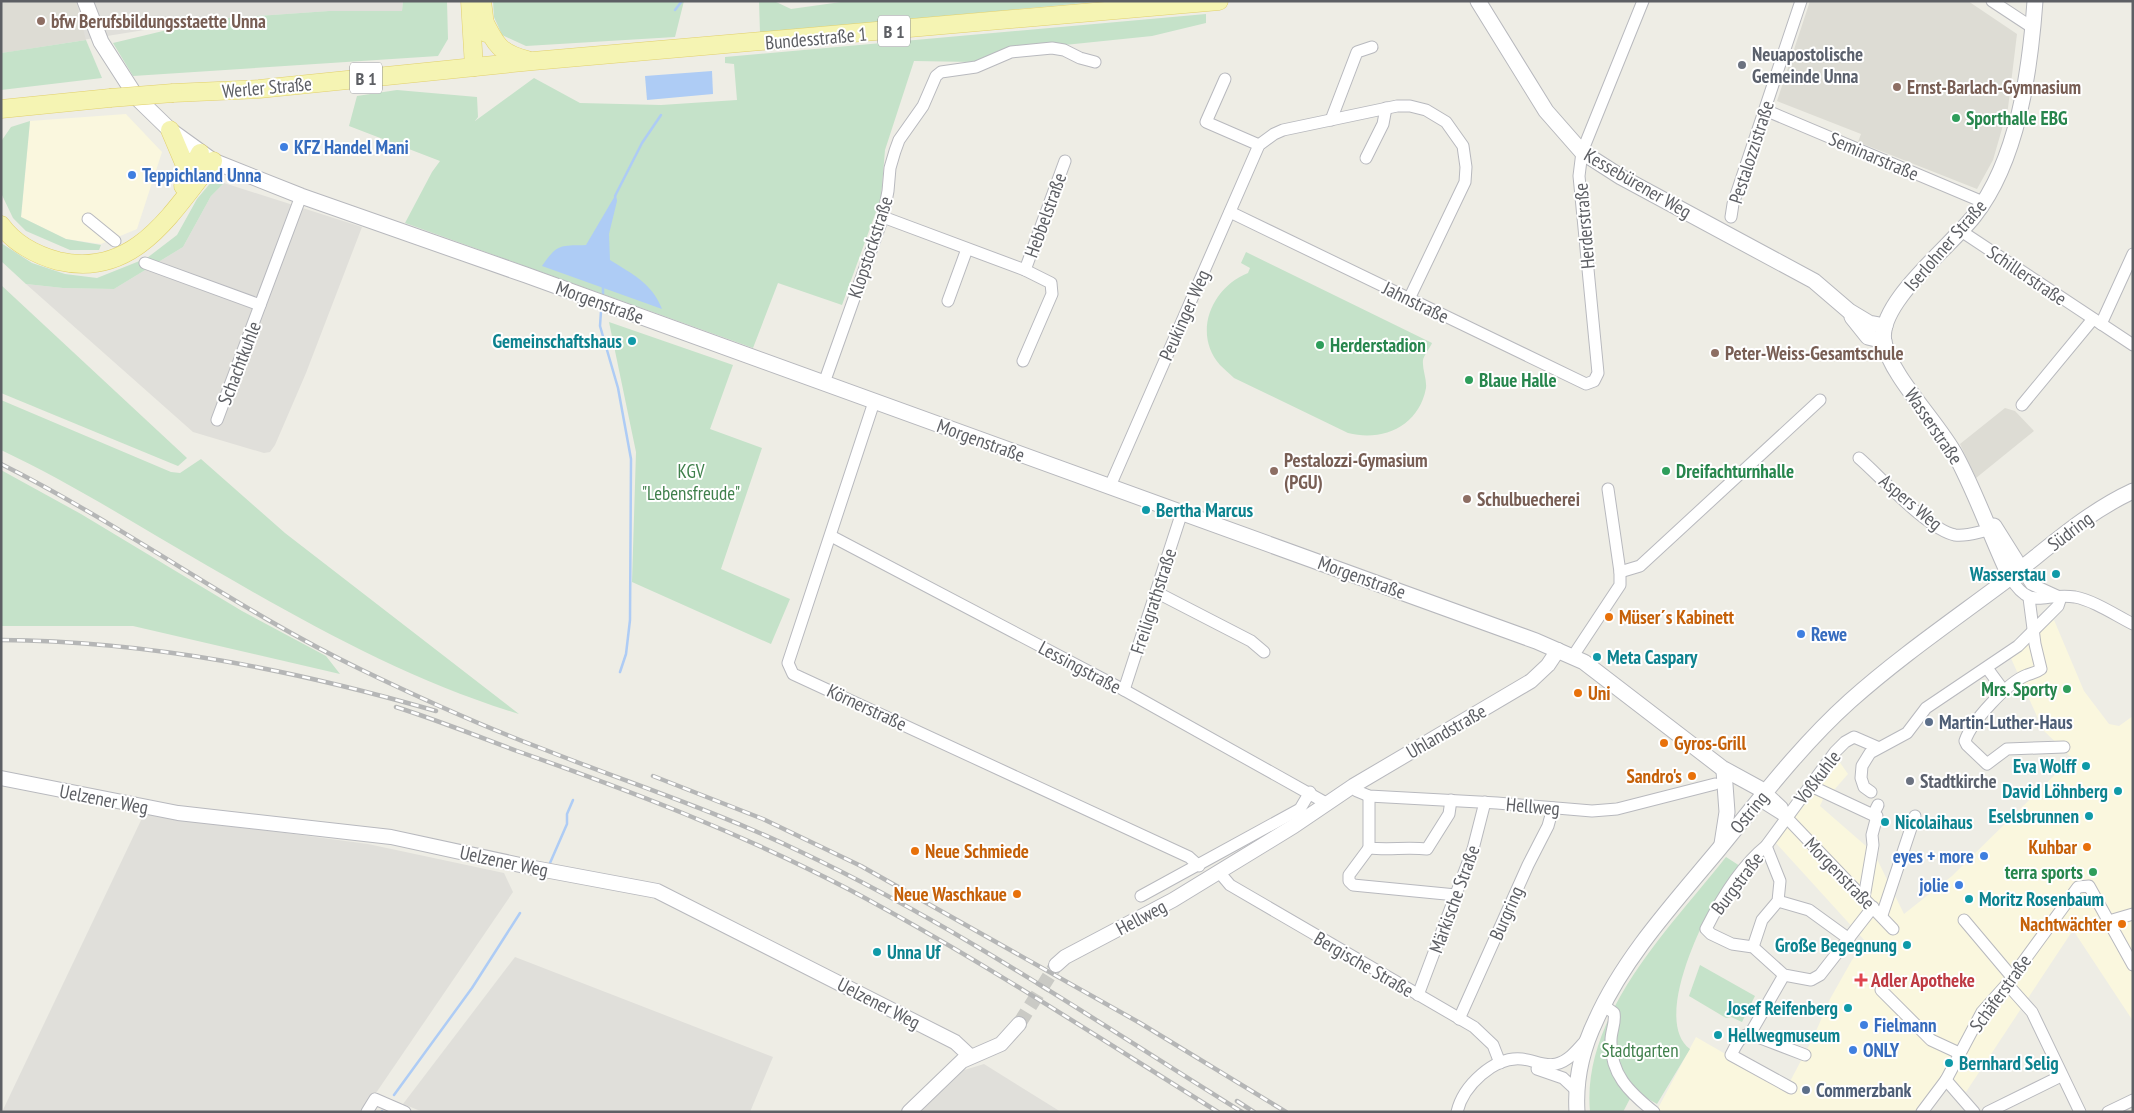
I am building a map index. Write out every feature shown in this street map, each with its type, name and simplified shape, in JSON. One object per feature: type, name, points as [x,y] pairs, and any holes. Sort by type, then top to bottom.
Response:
[{"type":"main road","name":"Morgenstraße","points":[[85,1],[101,42],[137,98],[170,130],[207,157],[301,196],[1182,512],[1573,656],[1589,665],[1723,769],[1766,791]]},
{"type":"main road","points":[[470,1],[482,66]]},
{"type":"main road","points":[[482,1],[484,21],[482,66]]},
{"type":"main road","name":"Bundesstraße 1","points":[[533,61],[1219,1]]},
{"type":"main road","name":"Kessebürener Weg","points":[[1478,1],[1546,112],[1582,152],[1621,177],[1814,281],[1849,311],[1868,337],[1884,334]]},
{"type":"main road","name":"Iserlohner Straße","points":[[1884,334],[1890,310],[1961,231],[1993,188],[2010,146],[2021,102],[2036,1]]},
{"type":"main road","name":"B 1","points":[[484,21],[496,46],[504,51],[533,61]]},
{"type":"main road","name":"Werler Straße","points":[[1,109],[173,93],[259,89],[533,61]]},
{"type":"main road","points":[[170,130],[184,163],[186,180]]},
{"type":"main road","points":[[168,216],[186,180],[207,157]]},
{"type":"main road","points":[[1,225],[18,242],[33,252],[67,263],[84,263],[117,257],[135,249],[152,235],[168,216],[207,157]]},
{"type":"main road","name":"Wasserstraße","points":[[1884,334],[1897,372],[1941,430],[1992,530],[2015,567]]},
{"type":"main road","name":"Südring","points":[[2015,567],[2034,558],[2096,511],[2133,491]]},
{"type":"main road","name":"Wasserstraße","points":[[1992,530],[2015,567]]},
{"type":"main road","name":"Ostring","points":[[1577,1112],[1580,1065],[1588,1037],[1603,1006],[1627,966],[1722,845],[1766,791],[1849,702],[2015,567]]},
{"type":"main road","name":"Morgenstraße","points":[[1723,769],[1748,780],[1766,791]]},
{"type":"main road","points":[[1722,845],[1727,812],[1723,769]]},
{"type":"street","name":"Herderstraße","points":[[1598,372],[1579,176],[1582,152],[1643,1]]},
{"type":"street","name":"Pestalozzistraße","points":[[1731,217],[1733,204],[1801,1]]},
{"type":"street","points":[[1992,1],[2033,28]]},
{"type":"street","name":"Klopstockstraße","points":[[824,384],[883,217],[890,168],[899,140],[923,106],[931,84],[941,72],[976,68],[1011,52],[1052,48],[1064,50],[1080,58],[1095,62]]},
{"type":"street","points":[[1331,120],[1357,52],[1372,48]]},
{"type":"street","points":[[1225,78],[1206,122],[1259,146],[1282,130],[1386,108],[1410,106],[1439,117],[1460,140],[1466,160],[1466,175],[1462,190],[1409,298]]},
{"type":"street","points":[[1366,158],[1383,124],[1386,108]]},
{"type":"street","name":"Seminarstraße","points":[[1765,110],[1983,202]]},
{"type":"street","name":"Peukinger Weg","points":[[1110,486],[1259,146]]},
{"type":"street","name":"Hebbelstraße","points":[[1025,270],[1065,160]]},
{"type":"street","name":"Schachtkuhle","points":[[217,420],[301,196]]},
{"type":"street","name":"Jahnstraße","points":[[1230,212],[1586,384],[1594,381],[1598,372]]},
{"type":"street","points":[[883,217],[1047,279],[1053,287],[1023,361]]},
{"type":"street","points":[[88,219],[115,241]]},
{"type":"street","name":"Schillerstraße","points":[[1961,231],[2133,345]]},
{"type":"street","points":[[948,301],[967,249]]},
{"type":"street","points":[[2022,405],[2097,322],[2133,254]]},
{"type":"street","name":"Schachtkuhle","points":[[145,263],[260,305]]},
{"type":"street","points":[[1620,572],[1640,566],[1820,400]]},
{"type":"street","name":"Körnerstraße","points":[[874,402],[788,663],[794,674],[1079,804],[1189,857],[1199,866]]},
{"type":"street","name":"Aspers Weg","points":[[1859,458],[1920,514],[1947,533],[1968,535],[1992,530]]},
{"type":"street","points":[[1573,656],[1620,585],[1620,572],[1608,489]]},
{"type":"street","name":"Freiligrathstraße","points":[[1124,690],[1182,512]]},
{"type":"street","name":"Lessingstraße","points":[[831,536],[1124,690],[1310,792],[1326,803]]},
{"type":"street","points":[[2015,567],[2031,584],[2060,597]]},
{"type":"street","points":[[2015,567],[2021,594],[2029,598],[2060,597],[2084,600],[2133,624]]},
{"type":"street","points":[[1156,592],[1251,641],[1264,652]]},
{"type":"street","points":[[1871,792],[1863,784],[1862,766],[1865,759],[1877,747],[1907,733],[1926,708],[2018,646],[2058,606],[2060,597]]},
{"type":"street","points":[[2029,598],[2041,669],[2033,674],[2027,674],[1982,711],[1967,734],[1965,741],[1967,746],[1988,764],[2007,749],[2064,748]]},
{"type":"street","name":"Uhlandstraße","points":[[1326,803],[1531,681],[1548,666],[1558,650]]},
{"type":"street","points":[[1988,668],[2004,691]]},
{"type":"street","name":"Voßkuhle","points":[[1786,817],[1844,742],[1854,737],[1877,747]]},
{"type":"street","name":"Uelzener Weg","points":[[1,778],[178,813],[391,837],[534,868],[657,891],[955,1042],[970,1056]]},
{"type":"street","name":"Hellweg","points":[[1353,786],[1358,791],[1369,796],[1592,810],[1617,809],[1715,784]]},
{"type":"street","points":[[1811,786],[1876,810],[1877,816],[1872,835],[1873,845],[1864,898]]},
{"type":"street","name":"Morgenstraße","points":[[1766,791],[1786,817],[1882,915],[1893,929]]},
{"type":"street","name":"Hellweg","points":[[1141,896],[1199,866],[1300,809],[1310,792]]},
{"type":"street","points":[[1369,796],[1369,848],[1349,875],[1349,881],[1353,885],[1456,895]]},
{"type":"street","points":[[1369,848],[1394,850],[1404,846],[1427,849],[1449,814],[1451,800]]},
{"type":"street","name":"Märkische Straße","points":[[1418,996],[1481,826],[1485,802]]},
{"type":"street","name":"Hellweg","points":[[1056,965],[1065,957],[1166,904],[1294,826],[1326,803]]},
{"type":"street","name":"Burgring","points":[[1459,1018],[1528,865],[1548,826],[1553,808]]},
{"type":"street","points":[[1882,915],[1915,816]]},
{"type":"street","name":"Burgstraße","points":[[1753,947],[1732,944],[1711,934],[1706,928],[1745,867],[1753,856],[1766,846],[1786,817]]},
{"type":"street","name":"Burgstraße","points":[[1766,846],[1780,881],[1778,901]]},
{"type":"street","name":"Bergische Straße","points":[[1219,872],[1230,885],[1485,1034],[1493,1045],[1500,1063]]},
{"type":"street","name":"Schäferstraße","points":[[1922,1112],[1946,1080],[1982,1012],[2010,980],[2078,887],[2089,886],[2109,921]]},
{"type":"street","points":[[1849,939],[1809,910],[1778,901],[1762,920],[1753,947],[1784,975],[1805,980],[1816,978],[1849,939],[1873,907]]},
{"type":"street","points":[[2133,914],[2109,921],[2133,965]]},
{"type":"street","points":[[1964,920],[2032,1012],[2061,1076],[2080,1112]]},
{"type":"street","points":[[1750,1034],[1784,975]]},
{"type":"street","points":[[1881,990],[1931,1040],[1959,1053]]},
{"type":"street","points":[[1603,1006],[1614,1013],[1611,1053],[1618,1076],[1632,1095],[1654,1112]]},
{"type":"street","points":[[909,1112],[952,1069],[970,1056],[1000,1044],[1019,1024]]},
{"type":"street","points":[[1791,1088],[1731,1055],[1744,1035],[1750,1034],[1805,1056]]},
{"type":"street","points":[[1457,1112],[1463,1097],[1474,1082],[1500,1063],[1522,1059],[1555,1064],[1567,1059],[1588,1037]]},
{"type":"street","points":[[1500,1063],[1524,1066],[1557,1075],[1570,1082],[1577,1091]]},
{"type":"street","points":[[1988,1112],[2061,1076]]},
{"type":"street","points":[[1946,1080],[1974,1112]]},
{"type":"street","points":[[367,1112],[375,1100],[405,1112]]},
{"type":"street","points":[[2108,1112],[2133,1100]]},
{"type":"shaded area","points":[[1,1],[403,1],[402,11],[329,11],[213,19],[1,53]]},
{"type":"shaded area","name":"bfw Berufsbildungsstaette Unna","points":[[1,1],[76,1],[86,40],[1,53]]},
{"type":"shaded area","name":"Ernst-Barlach-Gymnasium","points":[[1810,1],[1968,1],[2017,34],[2008,108],[1993,160],[1977,189],[1858,142],[1861,134],[1777,101]]},
{"type":"shaded area","points":[[126,114],[162,152],[137,229],[101,244],[66,239],[21,217],[30,121]]},
{"type":"shaded area","points":[[224,183],[362,227],[306,373],[275,445],[270,452],[264,453],[193,432],[26,284],[63,288],[114,289],[183,247],[211,196]]},
{"type":"shaded area","points":[[2005,408],[2015,411],[2034,431],[1976,478],[1960,444]]},
{"type":"shaded area","points":[[2054,620],[2084,691],[2109,724],[2119,726],[2133,716],[2133,1021],[2073,930],[1966,1092],[1952,1082],[1929,1112],[1656,1112],[1696,1037],[1786,1089],[1813,1038],[1830,999],[1852,960],[1866,942],[1775,842],[1834,754],[1848,774],[1827,798],[1824,797],[1820,806],[1874,853],[1904,914],[1952,876],[2072,758],[2043,730],[2010,656]]},
{"type":"shaded area","points":[[144,814],[368,844],[504,873],[513,892],[363,1112],[2,1112]]},
{"type":"shaded area","points":[[515,957],[773,1057],[750,1112],[423,1112],[403,1104]]},
{"type":"shaded area","points":[[984,1064],[1061,1112],[917,1112],[961,1071]]},
{"type":"green space","points":[[403,1],[447,1],[448,39],[438,56],[133,76],[113,43],[213,19],[329,11],[402,11]]},
{"type":"green space","points":[[493,1],[684,1],[675,37],[526,46],[502,35],[494,17]]},
{"type":"green space","points":[[759,1],[774,1],[791,9],[848,1],[1106,1],[760,33]]},
{"type":"green space","points":[[1206,14],[1206,23],[1152,36],[997,52],[973,62],[914,61],[885,150],[881,198],[842,305],[778,283],[753,348],[405,223],[432,172],[440,161],[349,126],[357,96],[397,90],[477,97],[478,117],[475,121],[534,78],[580,103],[661,105],[737,100],[734,64],[725,63],[725,57]]},
{"type":"green space","points":[[86,40],[102,78],[1,90],[1,53]]},
{"type":"green space","points":[[30,121],[21,217],[66,239],[101,245],[99,250],[70,250],[26,231],[13,218],[1,193],[2,140],[11,127]]},
{"type":"green space","points":[[213,180],[224,183],[211,196],[183,247],[114,289],[63,288],[26,284],[1,261],[1,243],[32,263],[65,274],[97,278],[147,258],[177,235],[197,199]]},
{"type":"green space","name":"Herderstadion","points":[[1246,252],[1432,343],[1423,360],[1426,388],[1416,412],[1398,428],[1386,433],[1361,435],[1348,433],[1234,378],[1220,365],[1212,352],[1208,339],[1207,326],[1210,312],[1224,289],[1248,273],[1250,268],[1241,263]]},
{"type":"green space","points":[[1,285],[187,458],[178,466],[1,393]]},
{"type":"green space","name":"KGV \"Lebensfreude\"","points":[[609,322],[733,365],[710,429],[762,448],[721,569],[790,599],[771,644],[632,582],[636,452]]},
{"type":"green space","points":[[1,400],[171,472],[180,473],[201,459],[285,533],[519,714],[472,698],[379,659],[290,613],[82,492],[1,450]]},
{"type":"green space","points":[[1,470],[81,514],[242,611],[326,656],[340,674],[133,626],[1,626]]},
{"type":"green space","name":"Stadtgarten","points":[[1726,857],[1740,866],[1717,898],[1695,940],[1681,981],[1677,1002],[1677,1021],[1680,1037],[1690,1049],[1657,1104],[1634,1091],[1623,1112],[1590,1112],[1591,1076],[1600,1041],[1614,1007],[1656,943]]},
{"type":"green space","points":[[1700,965],[1755,996],[1742,1022],[1731,1017],[1726,1018],[1689,996]]},
{"type":"water","points":[[712,71],[713,94],[647,100],[645,76]]},
{"type":"water","points":[[616,194],[617,201],[609,234],[610,260],[641,280],[653,292],[662,309],[542,266],[552,253],[560,247],[586,245]]},
{"type":"waterway","points":[[675,10],[682,1]]},
{"type":"waterway","points":[[615,196],[642,143],[661,115]]},
{"type":"waterway","points":[[603,286],[603,294]]},
{"type":"waterway","points":[[601,311],[600,326],[618,388],[631,459],[630,620],[626,654],[620,672]]},
{"type":"waterway","points":[[550,863],[567,824],[567,814],[573,800]]},
{"type":"waterway","points":[[394,1095],[472,988],[520,913]]},
{"type":"tunnel","points":[[1019,1024],[1056,965]]},
{"type":"railway","points":[[1,464],[92,514],[270,621],[362,670],[497,731],[736,823],[857,879],[1024,975],[1242,1112]]},
{"type":"railway","points":[[1,640],[111,646],[221,660],[329,683],[436,711]]},
{"type":"railway","points":[[396,707],[686,814],[810,870],[944,942],[1218,1112]]},
{"type":"railway","points":[[653,776],[763,819],[861,866],[1140,1023],[1286,1112]]},
{"type":"railway","points":[[1237,1101],[1254,1112]]},
{"type":"place","name":"bfw Berufsbildungsstaette Unna","points":[[41,21]]},
{"type":"place","name":"Neuapostolische Gemeinde Unna","points":[[1742,65]]},
{"type":"place","name":"Ernst-Barlach-Gymnasium","points":[[1897,87]]},
{"type":"place","name":"Sporthalle EBG","points":[[1956,118]]},
{"type":"place","name":"KFZ Handel Mani","points":[[284,147]]},
{"type":"place","name":"Teppichland Unna","points":[[132,175]]},
{"type":"place","name":"Gemeinschaftshaus","points":[[632,341]]},
{"type":"place","name":"Herderstadion","points":[[1320,345]]},
{"type":"place","name":"Peter-Weiss-Gesamtschule","points":[[1715,353]]},
{"type":"place","name":"Blaue Halle","points":[[1469,380]]},
{"type":"place","name":"Pestalozzi-Gymasium (PGU)","points":[[1274,471]]},
{"type":"place","name":"Dreifachturnhalle","points":[[1666,471]]},
{"type":"place","name":"Schulbuecherei","points":[[1467,499]]},
{"type":"place","name":"Bertha Marcus","points":[[1146,510]]},
{"type":"place","name":"Wasserstau","points":[[2056,574]]},
{"type":"place","name":"Müser´s Kabinett","points":[[1609,617]]},
{"type":"place","name":"Rewe","points":[[1801,634]]},
{"type":"place","name":"Meta Caspary","points":[[1597,657]]},
{"type":"place","name":"Mrs. Sporty","points":[[2067,689]]},
{"type":"place","name":"Uni","points":[[1578,693]]},
{"type":"place","name":"Martin-Luther-Haus","points":[[1929,722]]},
{"type":"place","name":"Gyros-Grill","points":[[1664,743]]},
{"type":"place","name":"Eva Wolff","points":[[2086,766]]},
{"type":"place","name":"Sandro's","points":[[1692,776]]},
{"type":"place","name":"Stadtkirche","points":[[1910,781]]},
{"type":"place","name":"David Löhnberg","points":[[2118,791]]},
{"type":"place","name":"Eselsbrunnen","points":[[2089,816]]},
{"type":"place","name":"Nicolaihaus","points":[[1885,822]]},
{"type":"place","name":"Kuhbar","points":[[2087,847]]},
{"type":"place","name":"Neue Schmiede","points":[[915,851]]},
{"type":"place","name":"eyes + more","points":[[1984,856]]},
{"type":"place","name":"terra sports","points":[[2093,872]]},
{"type":"place","name":"jolie","points":[[1959,885]]},
{"type":"place","name":"Neue Waschkaue","points":[[1017,894]]},
{"type":"place","name":"Moritz Rosenbaum","points":[[1969,899]]},
{"type":"place","name":"Nachtwächter","points":[[2122,924]]},
{"type":"place","name":"Große Begegnung","points":[[1907,945]]},
{"type":"place","name":"Unna Uf","points":[[877,952]]},
{"type":"place","name":"Adler Apotheke","points":[[1861,980]]},
{"type":"place","name":"Josef Reifenberg","points":[[1848,1008]]},
{"type":"place","name":"Fielmann","points":[[1864,1025]]},
{"type":"place","name":"Hellwegmuseum","points":[[1718,1035]]},
{"type":"place","name":"ONLY","points":[[1853,1050]]},
{"type":"place","name":"Bernhard Selig","points":[[1949,1063]]},
{"type":"place","name":"Commerzbank","points":[[1806,1090]]}]
